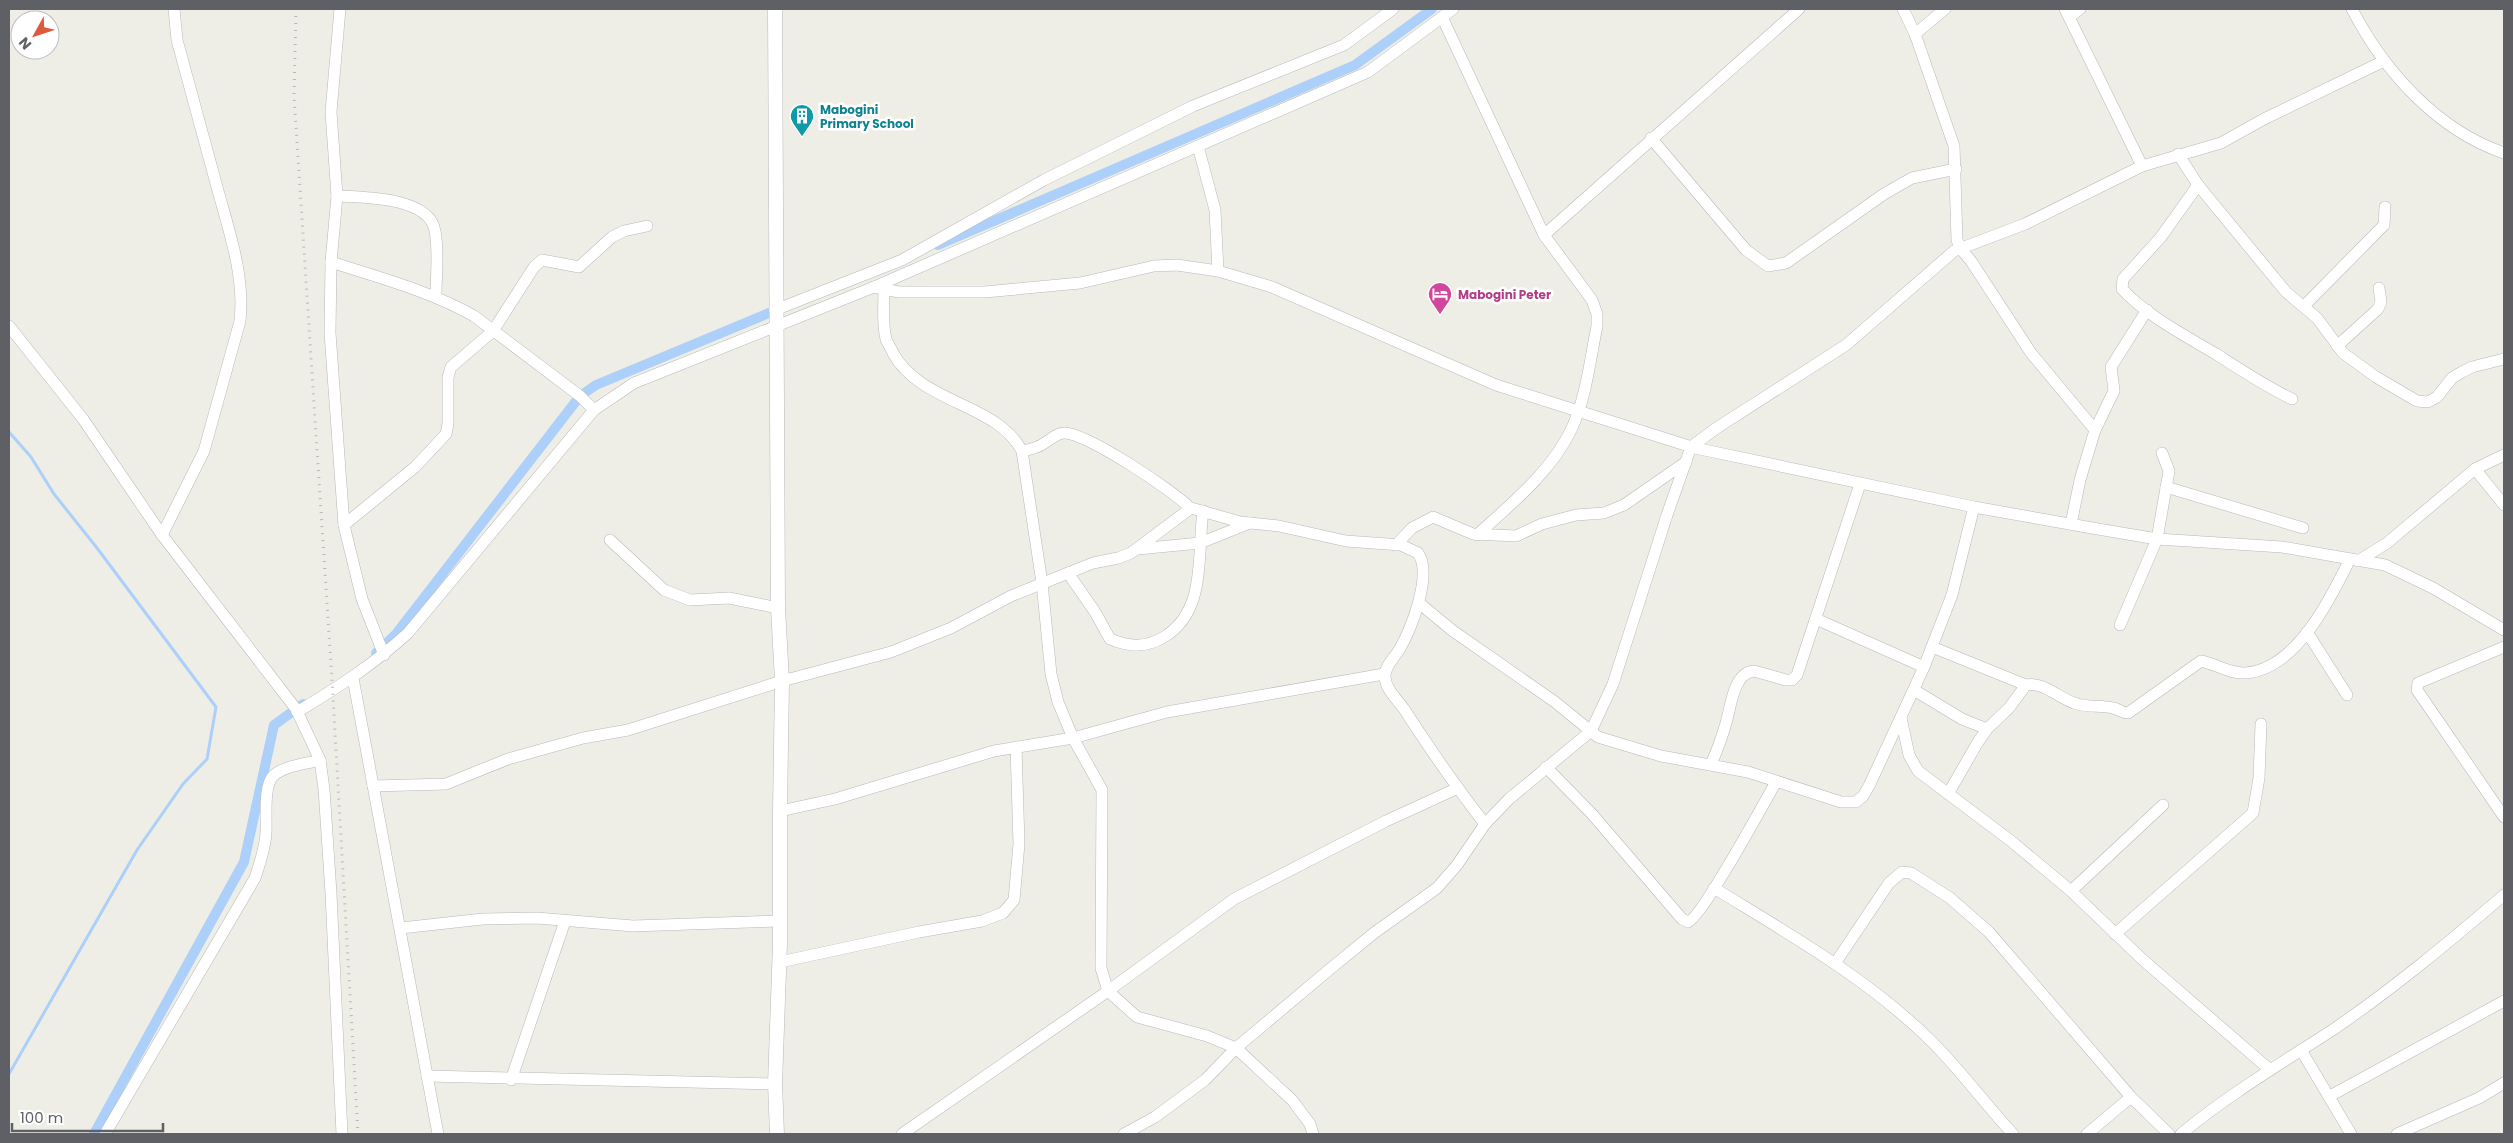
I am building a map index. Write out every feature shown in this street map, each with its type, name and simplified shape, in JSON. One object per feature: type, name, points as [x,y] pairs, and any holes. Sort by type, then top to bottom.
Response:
[{"type":"street","points":[[162,535],[204,451],[240,321],[242,301],[240,275],[177,40],[174,9]]},
{"type":"street","points":[[340,9],[331,112],[337,196],[331,262],[330,333],[344,525],[362,599],[382,650]]},
{"type":"street","points":[[775,9],[775,310],[778,608],[782,680],[780,962],[775,1084],[777,1134]]},
{"type":"street","points":[[775,310],[902,260],[1044,180],[1193,106],[1344,45],[1393,9]]},
{"type":"street","points":[[297,712],[353,678],[382,650],[408,633],[594,410],[634,383],[879,288],[1368,72],[1453,9]]},
{"type":"street","points":[[1544,235],[1651,138],[1799,9]]},
{"type":"street","points":[[1903,9],[1915,34],[1954,146],[1957,240],[1960,248],[1980,274],[2031,353],[2095,430]]},
{"type":"street","points":[[1915,34],[1945,9]]},
{"type":"street","points":[[2080,9],[2067,13],[2142,166]]},
{"type":"street","points":[[2352,9],[2384,61],[2430,109],[2473,139],[2504,153]]},
{"type":"street","points":[[1442,17],[1544,235],[1592,300],[1597,314],[1597,326],[1578,412],[1571,431],[1555,455],[1528,488],[1477,535]]},
{"type":"street","points":[[1124,1134],[1160,1114],[1205,1080],[1236,1048],[1374,933],[1437,888],[1458,865],[1485,824],[1509,799],[1591,731],[1613,684],[1691,447],[1715,429],[1846,345],[1960,248],[2026,224],[2142,166],[2221,143],[2264,119],[2384,61]]},
{"type":"street","points":[[1651,138],[1746,250],[1768,266],[1786,264],[1884,194],[1912,178],[1956,169]]},
{"type":"street","points":[[1198,146],[1215,210],[1218,271]]},
{"type":"street","points":[[2178,154],[2198,185],[2286,292],[2317,318],[2337,346],[2359,366],[2412,398],[2424,402],[2432,400],[2452,378],[2472,366],[2504,359]]},
{"type":"street","points":[[2198,185],[2161,237],[2123,279],[2122,289],[2147,310],[2255,380],[2292,399]]},
{"type":"street","points":[[337,196],[375,197],[399,202],[422,211],[435,230],[436,296]]},
{"type":"street","points":[[2304,306],[2384,225],[2385,207]]},
{"type":"street","points":[[344,525],[415,467],[446,434],[448,424],[448,378],[451,367],[493,331],[538,263],[551,260],[579,267],[612,237],[624,231],[647,226]]},
{"type":"street","points":[[331,262],[436,296],[474,316],[580,396],[594,410]]},
{"type":"street","points":[[879,288],[899,292],[985,292],[1080,283],[1154,266],[1177,264],[1218,271],[1272,287],[1496,385],[1691,447],[1974,507],[2157,539],[2282,547],[2385,566],[2425,584],[2504,630]]},
{"type":"street","points":[[879,288],[886,339],[900,365],[915,381],[993,422],[1014,439],[1022,451],[1042,583],[1051,674],[1058,702],[1074,738],[1102,790],[1101,968],[1108,991],[1137,1017],[1207,1036],[1236,1048],[1292,1100],[1310,1124],[1313,1134]]},
{"type":"street","points":[[2337,346],[2378,309],[2381,302],[2379,288]]},
{"type":"street","points":[[2071,524],[2078,488],[2095,430],[2114,390],[2111,367],[2147,310]]},
{"type":"street","points":[[9,326],[83,419],[162,535],[297,712],[320,760],[330,874],[342,1134]]},
{"type":"street","points":[[780,812],[836,799],[994,752],[1074,738],[1167,712],[1384,674],[1403,643],[1419,603],[1422,567],[1420,555],[1407,546],[1346,541],[1279,526],[1250,523],[1190,508],[1178,497],[1104,449],[1071,433],[1062,433],[1037,447],[1022,451]]},
{"type":"street","points":[[2120,625],[2157,539],[2170,469],[2162,453]]},
{"type":"street","points":[[1932,647],[2026,685],[2033,684],[2046,689],[2073,703],[2098,708],[2116,708],[2128,713],[2197,662],[2205,662],[2238,673],[2251,672],[2268,666],[2283,656],[2307,632],[2331,598],[2354,560],[2387,543],[2475,469],[2504,455]]},
{"type":"street","points":[[1396,544],[1412,528],[1433,517],[1477,535],[1516,536],[1542,524],[1576,515],[1604,513],[1624,505],[1686,462]]},
{"type":"street","points":[[2475,469],[2504,505]]},
{"type":"street","points":[[1711,764],[1727,723],[1736,687],[1742,678],[1749,671],[1786,680],[1795,677],[1860,484]]},
{"type":"street","points":[[2166,486],[2303,528]]},
{"type":"street","points":[[1419,603],[1453,631],[1606,740],[1661,756],[1748,772],[1841,802],[1856,802],[1864,796],[1869,786],[1932,647],[1952,595],[1974,507]]},
{"type":"street","points":[[373,786],[446,784],[508,759],[583,738],[628,730],[782,680],[891,652],[951,628],[1011,596],[1042,583],[1104,560],[1118,558],[1137,549],[1190,508]]},
{"type":"street","points":[[1068,573],[1095,612],[1110,639],[1129,646],[1155,643],[1172,632],[1185,620],[1191,609],[1196,592],[1203,511]]},
{"type":"street","points":[[1137,549],[1200,543],[1250,523]]},
{"type":"street","points":[[610,540],[664,590],[690,600],[729,598],[778,608]]},
{"type":"street","points":[[1816,619],[1924,667]]},
{"type":"street","points":[[2307,632],[2347,695]]},
{"type":"street","points":[[2504,647],[2426,679],[2418,683],[2417,690],[2504,817]]},
{"type":"street","points":[[1384,674],[1390,691],[1425,744],[1485,824]]},
{"type":"street","points":[[353,678],[438,1134]]},
{"type":"street","points":[[1948,794],[1971,752],[1988,728],[2009,708],[2026,685]]},
{"type":"street","points":[[1914,690],[1962,719],[1988,728]]},
{"type":"street","points":[[1901,718],[1912,764],[1931,783],[2010,841],[2071,891],[2116,934],[2269,1069]]},
{"type":"street","points":[[2116,934],[2252,813],[2259,778],[2261,724]]},
{"type":"street","points":[[780,962],[919,932],[968,925],[995,918],[1009,908],[1014,900],[1019,844],[1016,747]]},
{"type":"street","points":[[105,1134],[255,878],[265,840],[266,800],[270,780],[274,775],[283,770],[320,760]]},
{"type":"street","points":[[1546,767],[1592,814],[1682,919],[1687,922],[1691,921],[1714,888],[1776,782]]},
{"type":"street","points":[[902,1134],[1108,991],[1234,899],[1386,821],[1458,788]]},
{"type":"street","points":[[2071,891],[2163,804]]},
{"type":"street","points":[[1836,962],[1889,883],[1902,872],[1911,872],[1950,898],[1989,932],[2132,1097],[2169,1134]]},
{"type":"street","points":[[1714,888],[1836,962],[1926,1035],[2013,1134]]},
{"type":"street","points":[[2181,1134],[2269,1069],[2301,1050],[2412,972],[2504,895]]},
{"type":"street","points":[[400,928],[483,919],[537,918],[633,926],[780,921]]},
{"type":"street","points":[[511,1080],[565,921]]},
{"type":"street","points":[[2330,1096],[2504,1001]]},
{"type":"street","points":[[2301,1050],[2351,1134]]},
{"type":"street","points":[[427,1076],[511,1080],[775,1084]]},
{"type":"street","points":[[2397,1134],[2479,1098],[2504,1083]]},
{"type":"street","points":[[2087,1134],[2132,1097]]},
{"type":"waterway","points":[[938,245],[1355,65],[1432,9]]},
{"type":"waterway","points":[[376,653],[396,634],[580,396],[596,385],[781,308]]},
{"type":"waterway","points":[[9,432],[31,457],[54,494],[97,548],[216,707],[207,759],[183,784],[137,850],[9,1074]]},
{"type":"waterway","points":[[94,1134],[244,862],[274,725],[303,704]]},
{"type":"railway","points":[[296,9],[294,96],[332,680],[358,1134]]},
{"type":"place","name":"Mabogini Primary School","points":[[802,137]]},
{"type":"place","name":"Mabogini Peter","points":[[1440,315]]}]
